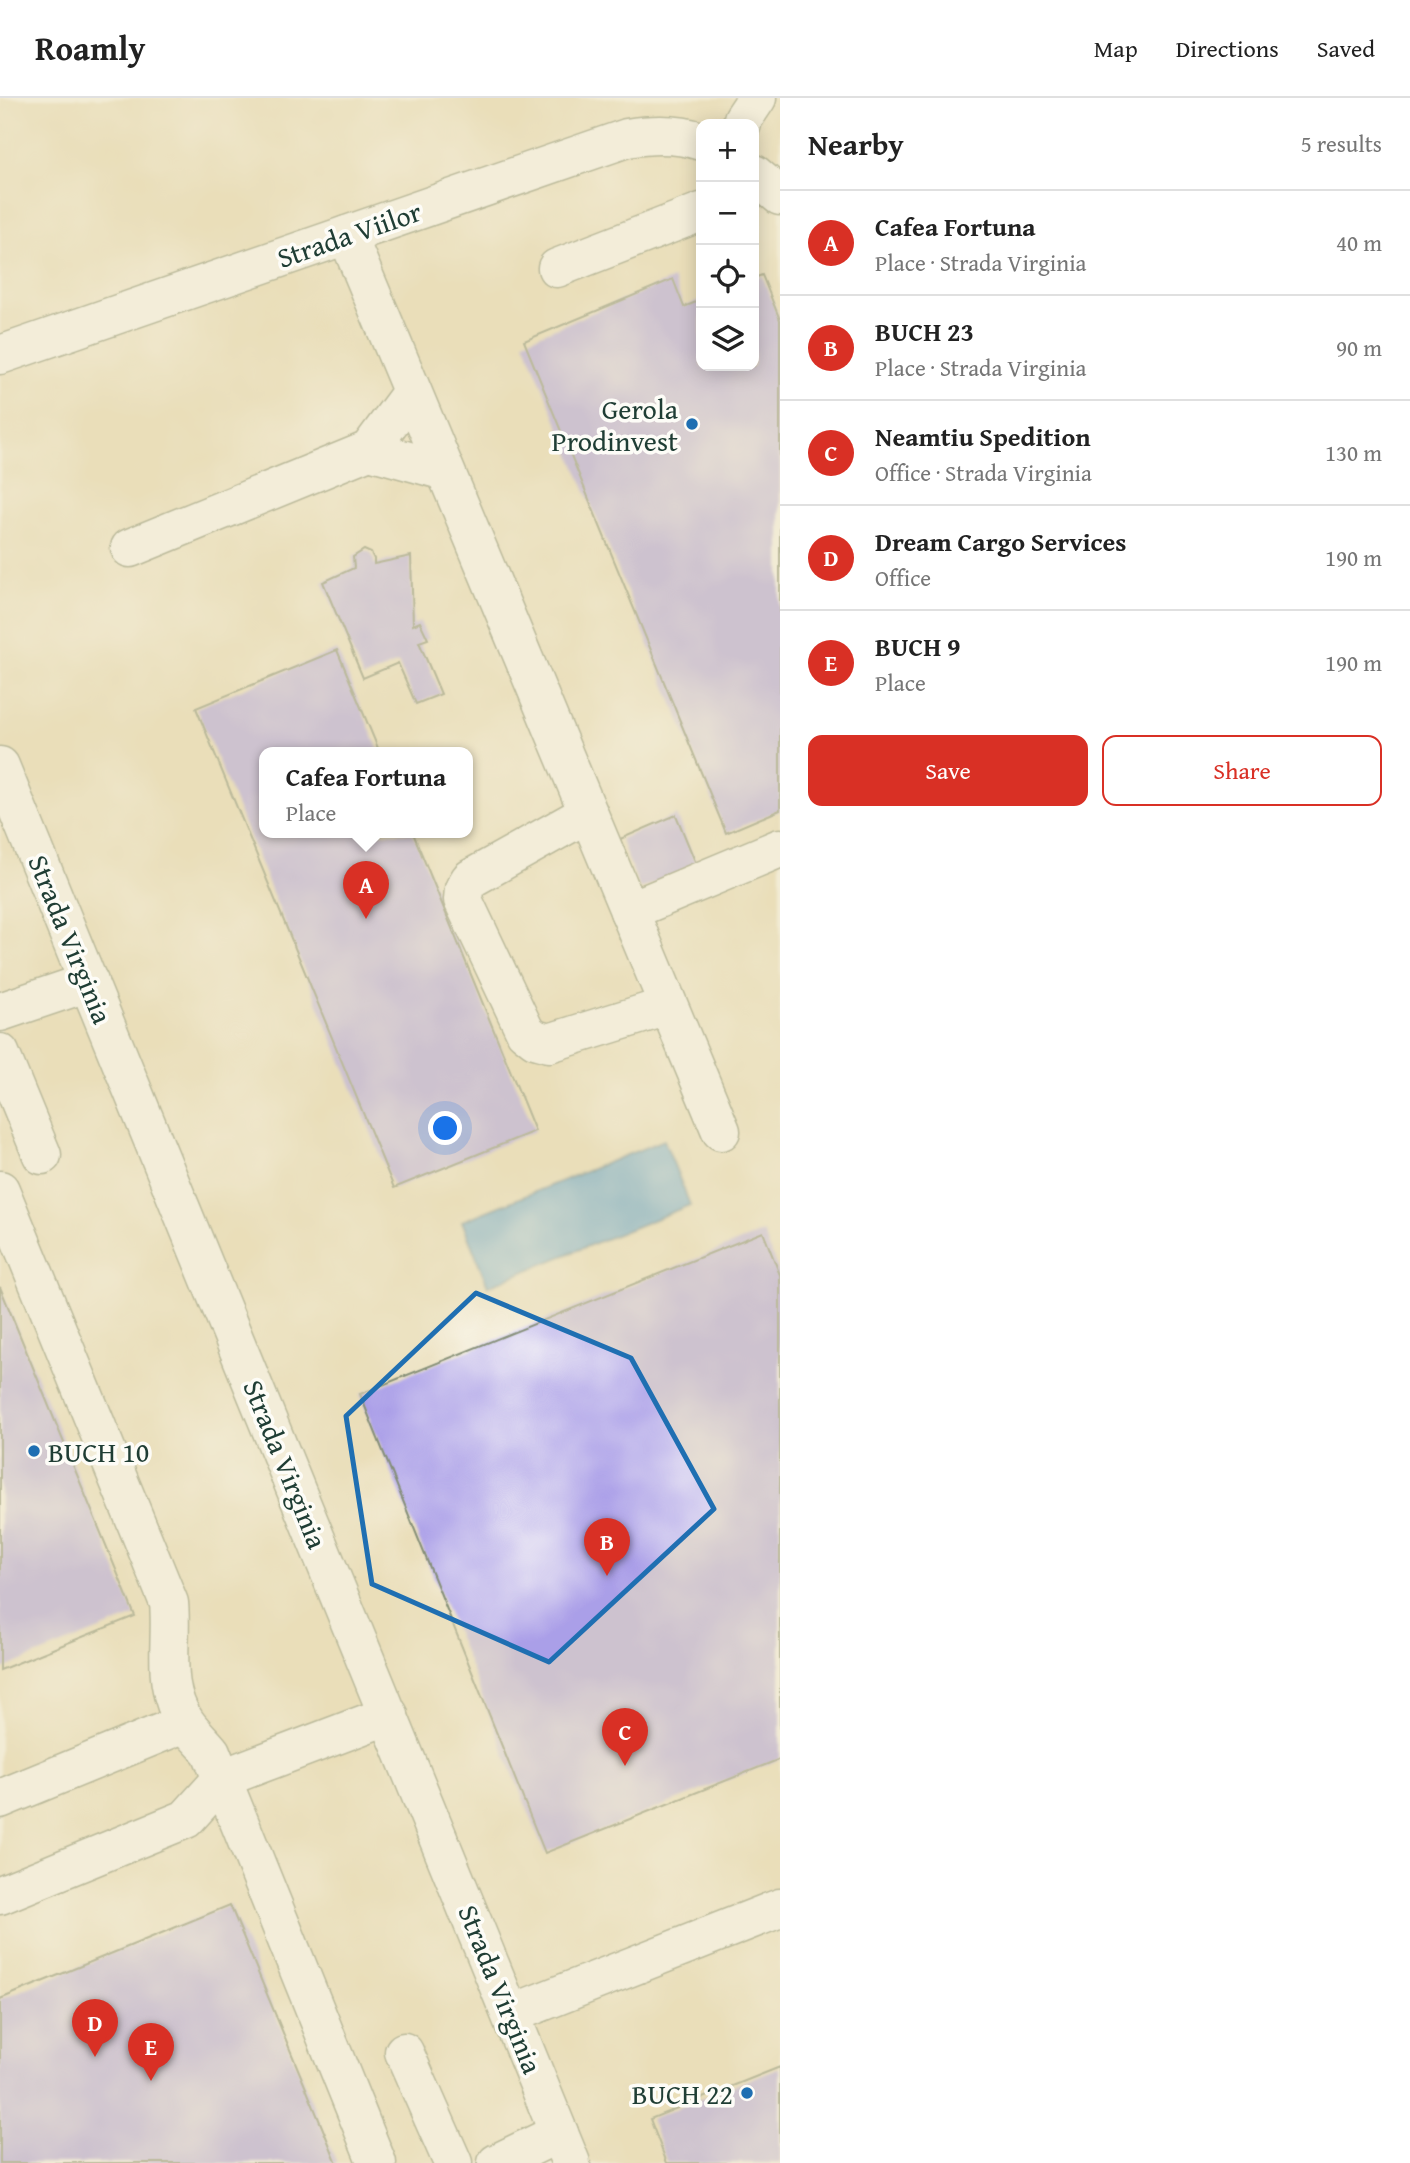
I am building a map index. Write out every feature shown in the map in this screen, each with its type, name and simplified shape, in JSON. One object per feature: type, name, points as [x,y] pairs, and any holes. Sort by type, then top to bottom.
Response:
[{"type":"street","points":[[652,134],[694,126],[751,107]]},
{"type":"street","name":"Strada Viilor","points":[[0,355],[627,138],[652,134],[696,139]]},
{"type":"street","points":[[557,268],[696,214]]},
{"type":"street","points":[[347,235],[721,1131]]},
{"type":"street","points":[[130,548],[369,450],[412,392]]},
{"type":"street","points":[[369,450],[445,471]]},
{"type":"street","name":"Strada Virginia","points":[[0,766],[565,2148]]},
{"type":"street","points":[[588,813],[470,879],[464,889],[463,900],[525,1031],[535,1039],[549,1043],[668,1006]]},
{"type":"street","points":[[629,911],[780,848]]},
{"type":"street","points":[[0,1012],[89,982]]},
{"type":"street","points":[[0,1053],[42,1155]]},
{"type":"street","points":[[0,1190],[169,1604],[171,1624],[168,1671],[172,1694],[186,1723],[211,1752],[223,1778],[377,2163]]},
{"type":"street","points":[[0,1895],[186,1819],[223,1778],[389,1715]]},
{"type":"street","points":[[0,1799],[186,1723]]},
{"type":"street","points":[[511,2014],[780,1908]]},
{"type":"street","points":[[404,2052],[453,2163]]},
{"type":"street","points":[[497,2163],[565,2148]]},
{"type":"highlighted area","points":[[476,1293],[631,1358],[714,1509],[549,1662],[372,1584],[346,1416]]},
{"type":"water","points":[[664,1140],[690,1205],[488,1286],[462,1221]]},
{"type":"building","points":[[762,275],[780,320],[780,810],[726,833],[524,341],[673,279],[684,307],[696,302],[696,371],[759,371],[759,276]]},
{"type":"building","points":[[364,550],[371,553],[374,564],[411,556],[413,625],[420,622],[428,639],[419,642],[441,694],[416,704],[398,663],[363,678],[323,582],[354,568],[353,557]]},
{"type":"building","points":[[337,650],[377,747],[259,747],[259,838],[415,838],[535,1131],[394,1188],[196,708]]},
{"type":"building","points":[[676,815],[697,866],[640,889],[620,839]]},
{"type":"building","points":[[763,1232],[780,1275],[780,1759],[545,1853],[360,1394]]},
{"type":"building","name":"BUCH 10","points":[[0,1287],[135,1616],[0,1670]]},
{"type":"building","points":[[230,1905],[337,2163],[0,2163],[0,1999]]},
{"type":"building","name":"BUCH 22","points":[[780,2067],[780,2163],[667,2163],[650,2119]]},
{"type":"place","name":"Gerola Prodinvest","points":[[692,424]]},
{"type":"place","name":"Cafea Fortuna","points":[[366,919]]},
{"type":"place","name":"BUCH 10","points":[[34,1451]]},
{"type":"place","name":"BUCH 23","points":[[607,1576]]},
{"type":"place","name":"Neamtiu Spedition","points":[[625,1766]]},
{"type":"place","name":"Dream Cargo Services","points":[[95,2057]]},
{"type":"place","name":"BUCH 9","points":[[151,2081]]},
{"type":"place","name":"BUCH 22","points":[[747,2093]]}]
